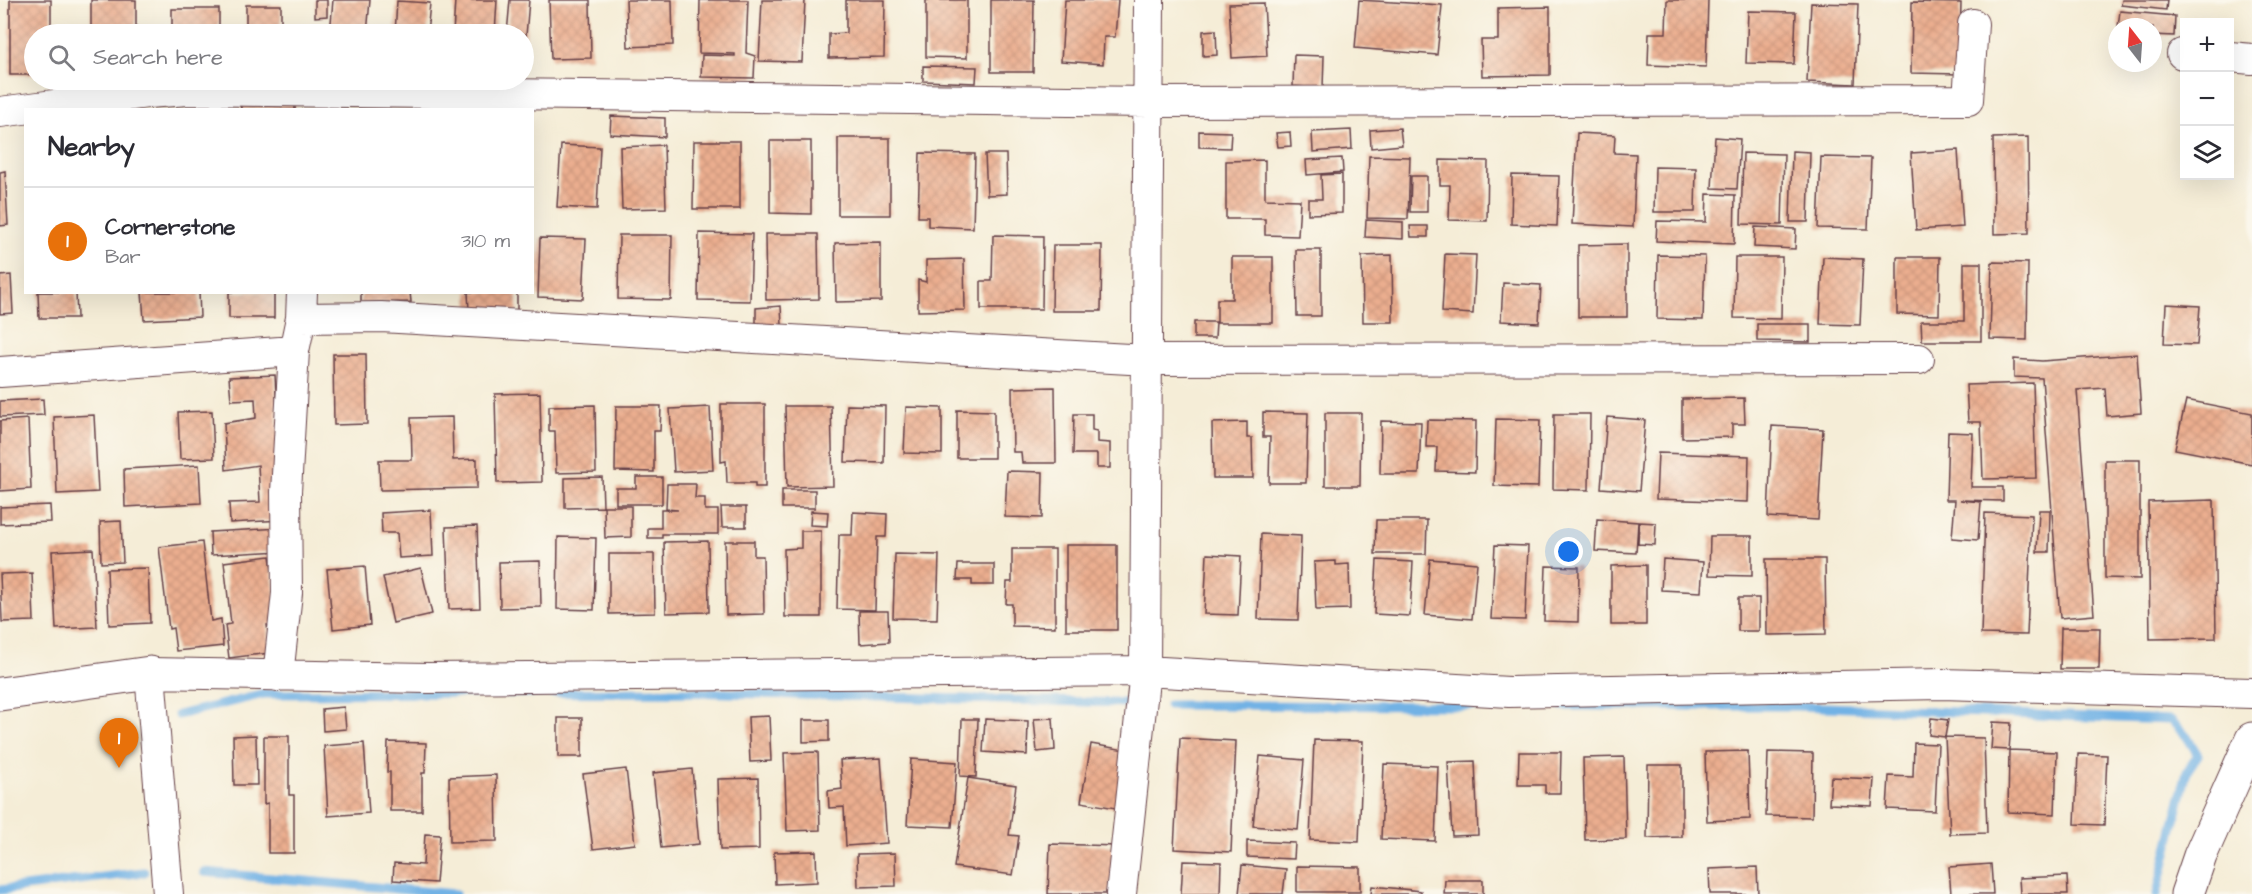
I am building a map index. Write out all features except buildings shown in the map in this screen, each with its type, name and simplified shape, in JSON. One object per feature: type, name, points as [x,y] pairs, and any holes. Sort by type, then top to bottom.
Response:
[{"type":"street","points":[[1121,894],[1145,671],[1149,0]]},
{"type":"street","points":[[31,108],[188,90],[312,100],[345,93],[1149,102],[1968,100],[1973,24]]},
{"type":"street","points":[[2234,57],[2252,59]]},
{"type":"street","points":[[0,112],[24,109]]},
{"type":"street","points":[[278,676],[287,593],[286,492],[294,351],[302,305],[381,317],[1148,360],[1919,359]]},
{"type":"street","points":[[0,372],[294,351]]},
{"type":"street","points":[[0,694],[150,673],[428,678],[1145,671],[1509,692],[1942,684],[2252,693]]},
{"type":"street","points":[[150,673],[168,894]]},
{"type":"street","points":[[2187,894],[2200,856],[2252,739]]},
{"type":"waterway","points":[[178,715],[264,694],[686,692],[1128,703]]},
{"type":"waterway","points":[[1169,705],[1495,706]]},
{"type":"waterway","points":[[1560,706],[1798,706],[2171,720],[2187,737],[2198,755],[2187,771],[2157,894]]},
{"type":"waterway","points":[[0,890],[144,872]]},
{"type":"waterway","points":[[204,872],[455,894]]},
{"type":"place","name":"Cornerstone","points":[[119,768]]}]
